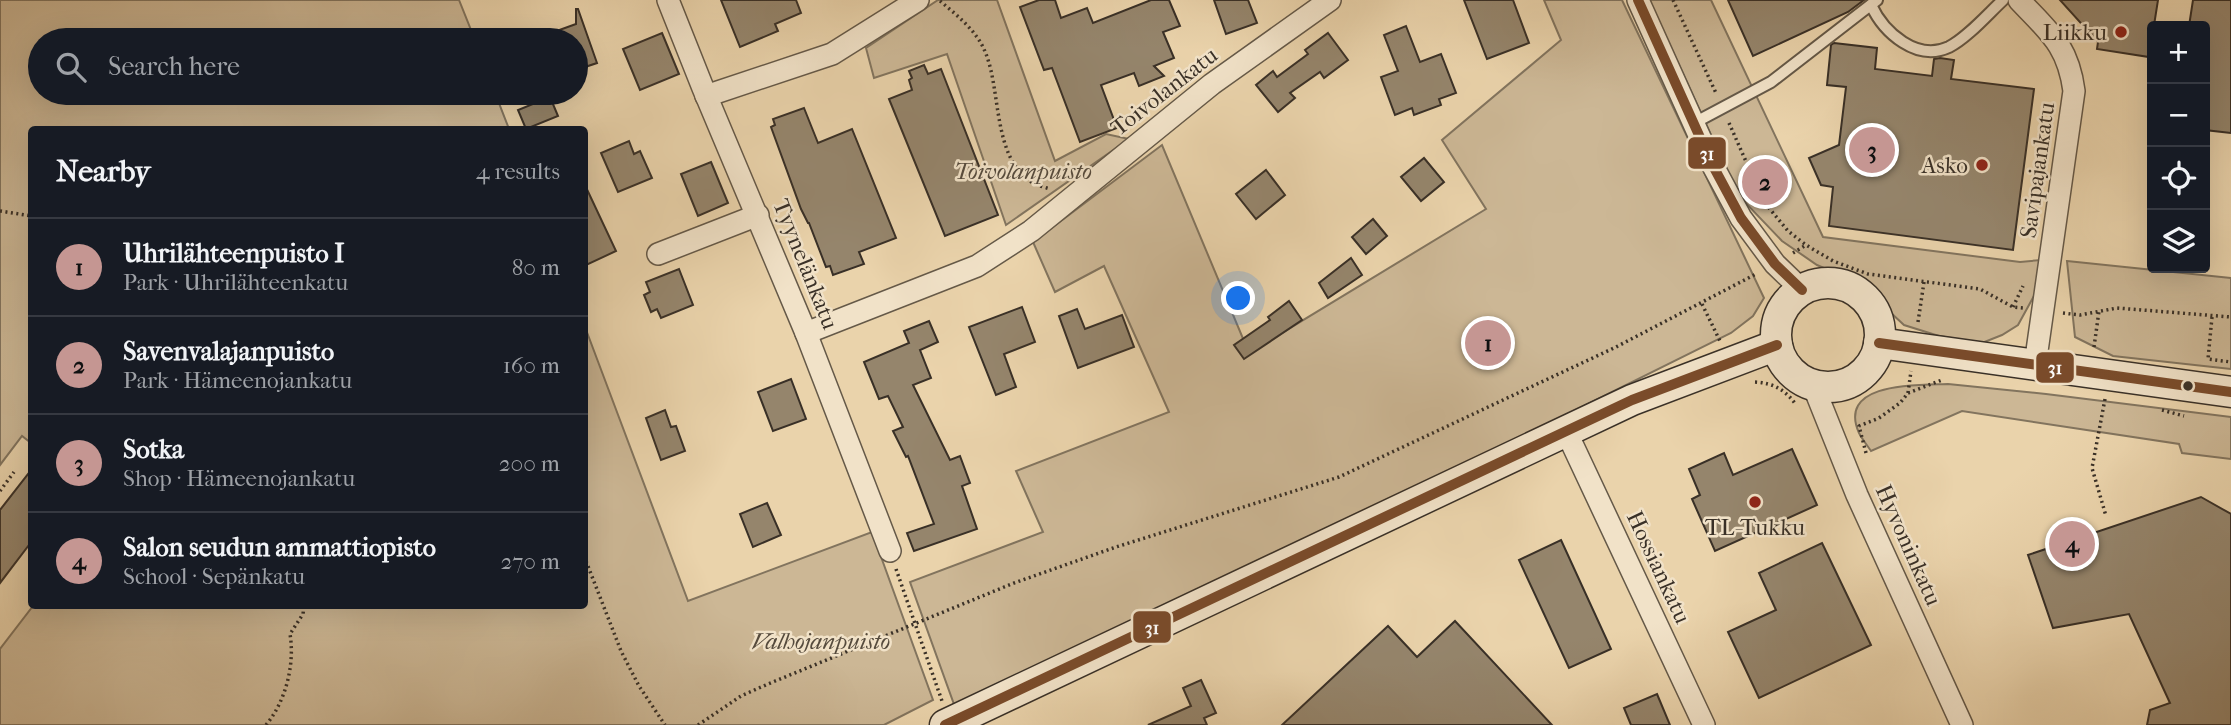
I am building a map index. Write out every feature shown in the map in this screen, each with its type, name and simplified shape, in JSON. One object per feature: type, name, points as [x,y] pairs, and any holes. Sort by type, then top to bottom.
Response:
[{"type":"street","name":"Tyynelänkatu","points":[[668,0],[806,333],[890,551]]},
{"type":"street","points":[[706,96],[832,54],[918,0]]},
{"type":"street","name":"Toivolankatu","points":[[806,333],[977,266],[1031,231],[1212,84],[1330,0]]},
{"type":"street","points":[[1638,0],[1712,164],[1741,218],[1775,264],[1802,290]]},
{"type":"street","name":"Savipajankatu","points":[[2019,0],[2063,49],[2071,70],[2074,91],[2035,365]]},
{"type":"street","points":[[658,254],[758,215]]},
{"type":"street","points":[[1818,284],[1835,284],[1857,293],[1874,311],[1879,327],[1879,343],[1874,360],[1862,374],[1847,383],[1806,398],[1800,379],[1789,370],[1781,358],[1776,345],[1776,329],[1789,300],[1802,290],[1818,284]]},
{"type":"street","points":[[1879,343],[2035,365],[2098,385],[2231,392]]},
{"type":"street","points":[[947,724],[1632,400],[1776,345]]},
{"type":"street","name":"Hyvoninkatu","points":[[1806,398],[1830,429],[1962,725]]},
{"type":"street","name":"Hossiankatu","points":[[1566,431],[1704,725]]},
{"type":"lane","points":[[1694,123],[1771,82],[1874,2],[1876,16],[1892,35],[1909,46],[1929,51],[1955,43],[2003,0]]},
{"type":"path","points":[[938,0],[970,28],[986,52],[1002,135],[1013,162],[1030,181],[1072,198]]},
{"type":"path","points":[[1673,0],[1764,202],[1788,231],[1833,261],[1868,274],[1980,289],[2014,307],[2080,315],[2133,309],[2231,317]]},
{"type":"path","points":[[0,211],[28,215]]},
{"type":"path","points":[[698,725],[741,696],[1014,583],[1116,547],[1339,477],[1616,347],[1807,245]]},
{"type":"path","points":[[2014,307],[2028,275]]},
{"type":"path","points":[[1702,303],[1739,384],[1760,383],[1776,386],[1786,393],[1806,398]]},
{"type":"path","points":[[2099,311],[2098,385],[2092,468],[2106,516]]},
{"type":"path","points":[[2212,317],[2208,359],[2231,362]]},
{"type":"path","points":[[1830,429],[1859,426],[1879,418],[1900,403],[1908,393],[1941,380],[1954,381]]},
{"type":"path","points":[[1859,426],[1865,453]]},
{"type":"path","points":[[0,491],[15,472]]},
{"type":"path","points":[[890,551],[947,724]]},
{"type":"path","points":[[588,566],[621,651],[639,686],[665,725]]},
{"type":"path","points":[[266,725],[276,713],[287,681],[293,654],[289,634],[304,609]]},
{"type":"green space","points":[[0,0],[459,0],[470,28],[28,28],[28,105],[500,105],[508,126],[28,126],[28,441],[22,436],[0,465]]},
{"type":"green space","name":"Toivolanpuisto","points":[[938,0],[997,0],[1055,161],[1106,134],[1129,139],[1006,225],[947,54],[874,78],[866,48]]},
{"type":"green space","points":[[1544,0],[1622,0],[1764,298],[1753,316],[1731,333],[1513,441],[955,707],[910,582],[1043,532],[1016,471],[1169,412],[1104,266],[1055,292],[1033,242],[1162,145],[1249,353],[1486,209],[1442,140],[1561,40]]},
{"type":"green space","points":[[1649,0],[1711,0],[1823,237],[2020,262],[2041,260],[2035,294],[2018,325],[1982,343],[1939,336],[1904,325],[1859,283],[1817,265],[1782,241],[1739,196]]},
{"type":"green space","points":[[2067,261],[2147,269],[2147,273],[2183,273],[2231,278],[2231,369],[2113,356],[2075,337]]},
{"type":"green space","name":"Valhojanpuisto","points":[[588,335],[688,601],[872,532],[933,700],[884,725],[0,725],[0,649],[31,609],[588,609]]},
{"type":"green space","points":[[1948,384],[2231,417],[2231,459],[2182,453],[2179,444],[1962,411],[1871,451],[1859,433],[1855,416],[1859,404],[1870,395],[1885,389]]},
{"type":"building","points":[[721,0],[796,0],[801,13],[775,24],[778,31],[740,47]]},
{"type":"building","points":[[1039,0],[1055,0],[1061,18],[1087,8],[1093,23],[1151,0],[1169,0],[1180,26],[1163,32],[1174,58],[1154,66],[1164,76],[1139,86],[1134,73],[1101,85],[1117,128],[1080,142],[1052,68],[1044,70],[1020,7]]},
{"type":"building","points":[[1214,0],[1248,0],[1257,23],[1226,34]]},
{"type":"building","points":[[1464,0],[1513,0],[1529,43],[1487,59]]},
{"type":"building","points":[[1728,0],[1864,0],[1848,12],[1753,56]]},
{"type":"building","name":"Liikku","points":[[2060,0],[2158,0],[2155,21],[2147,21],[2147,57],[2097,49],[2098,42]]},
{"type":"building","points":[[2193,0],[2231,0],[2231,133],[2210,131],[2210,21],[2190,21]]},
{"type":"building","points":[[578,9],[585,28],[565,28],[576,24]]},
{"type":"building","points":[[1406,26],[1420,62],[1441,54],[1456,93],[1439,99],[1441,105],[1414,115],[1412,108],[1395,115],[1381,77],[1398,71],[1384,35]]},
{"type":"building","points":[[662,33],[679,74],[640,90],[623,49]]},
{"type":"building","points":[[1328,33],[1348,60],[1324,78],[1320,72],[1290,93],[1295,98],[1278,112],[1256,85],[1273,71],[1277,77],[1308,54],[1305,50]]},
{"type":"building","points":[[588,37],[597,63],[588,66]]},
{"type":"building","points":[[1834,43],[1877,48],[1875,69],[1932,76],[1934,59],[1940,58],[1954,60],[1951,79],[2034,89],[2013,250],[1829,226],[1833,187],[1821,185],[1809,158],[1839,145],[1846,87],[1827,85],[1831,45]]},
{"type":"building","points":[[924,65],[928,74],[941,69],[998,215],[945,236],[889,99],[912,90],[909,71]]},
{"type":"building","points":[[530,105],[553,105],[558,116],[533,126],[525,126],[518,110]]},
{"type":"building","points":[[804,108],[818,143],[852,129],[896,238],[859,252],[864,264],[833,275],[830,266],[826,267],[801,209],[771,127],[775,125],[773,119]]},
{"type":"building","points":[[629,141],[634,154],[640,151],[652,178],[618,192],[601,153]]},
{"type":"building","points":[[1424,158],[1444,182],[1421,201],[1401,177]]},
{"type":"building","points":[[711,162],[728,203],[698,216],[681,174]]},
{"type":"building","points":[[1266,170],[1285,195],[1256,219],[1236,194]]},
{"type":"building","points":[[588,192],[616,251],[588,264]]},
{"type":"building","points":[[1373,219],[1387,236],[1366,254],[1352,237]]},
{"type":"building","points":[[1351,258],[1362,275],[1328,298],[1319,283]]},
{"type":"building","points":[[679,269],[693,305],[661,318],[657,309],[651,312],[644,295],[650,292],[646,282]]},
{"type":"building","points":[[1289,301],[1302,320],[1244,359],[1234,345],[1270,320],[1268,317]]},
{"type":"building","points":[[1022,307],[1035,342],[1004,354],[1016,387],[996,395],[969,327]]},
{"type":"building","points":[[1077,309],[1085,329],[1122,315],[1134,347],[1078,368],[1059,316]]},
{"type":"building","points":[[929,321],[938,342],[920,350],[931,378],[913,385],[950,460],[960,456],[970,483],[962,486],[977,529],[914,551],[907,533],[934,524],[908,456],[906,457],[893,431],[903,427],[888,396],[879,399],[864,362],[909,343],[904,331]]},
{"type":"building","points":[[791,379],[806,419],[773,431],[758,392]]},
{"type":"building","points":[[665,410],[671,427],[676,426],[685,451],[661,460],[646,418]]},
{"type":"building","name":"TL-Tukku","points":[[1792,449],[1817,505],[1715,551],[1692,499],[1700,495],[1689,469],[1724,453],[1733,475]]},
{"type":"building","points":[[28,474],[28,546],[0,583],[0,510]]},
{"type":"building","points":[[2201,497],[2231,514],[2231,725],[2147,725],[2150,710],[2170,703],[2129,614],[2053,628],[2028,555]]},
{"type":"building","points":[[767,503],[781,535],[753,547],[740,514]]},
{"type":"building","points":[[1561,540],[1611,649],[1569,668],[1519,560]]},
{"type":"building","points":[[1822,543],[1871,645],[1759,698],[1728,632],[1776,610],[1759,573]]},
{"type":"building","points":[[1455,621],[1552,725],[1282,725],[1388,626],[1417,657]]},
{"type":"building","points":[[1201,680],[1216,713],[1204,718],[1207,725],[1148,725],[1191,706],[1183,688]]},
{"type":"building","points":[[1657,694],[1670,725],[1631,725],[1624,708]]},
{"type":"transit line","name":"31","points":[[1638,0],[1712,164],[1741,218],[1775,264],[1802,290]]},
{"type":"transit line","name":"31","points":[[1879,343],[2231,392]]},
{"type":"transit line","name":"31","points":[[945,725],[1632,400],[1777,345]]},
{"type":"place","name":"Liikku","points":[[2121,32]]},
{"type":"place","name":"Sotka","points":[[1872,150]]},
{"type":"place","name":"Asko","points":[[1982,165]]},
{"type":"place","name":"Savenvalajanpuisto","points":[[1765,182]]},
{"type":"place","name":"Uhrilähteenpuisto I","points":[[1488,343]]},
{"type":"place","name":"TL-Tukku","points":[[1755,502]]},
{"type":"place","name":"Salon seudun ammattiopisto","points":[[2072,544]]}]
